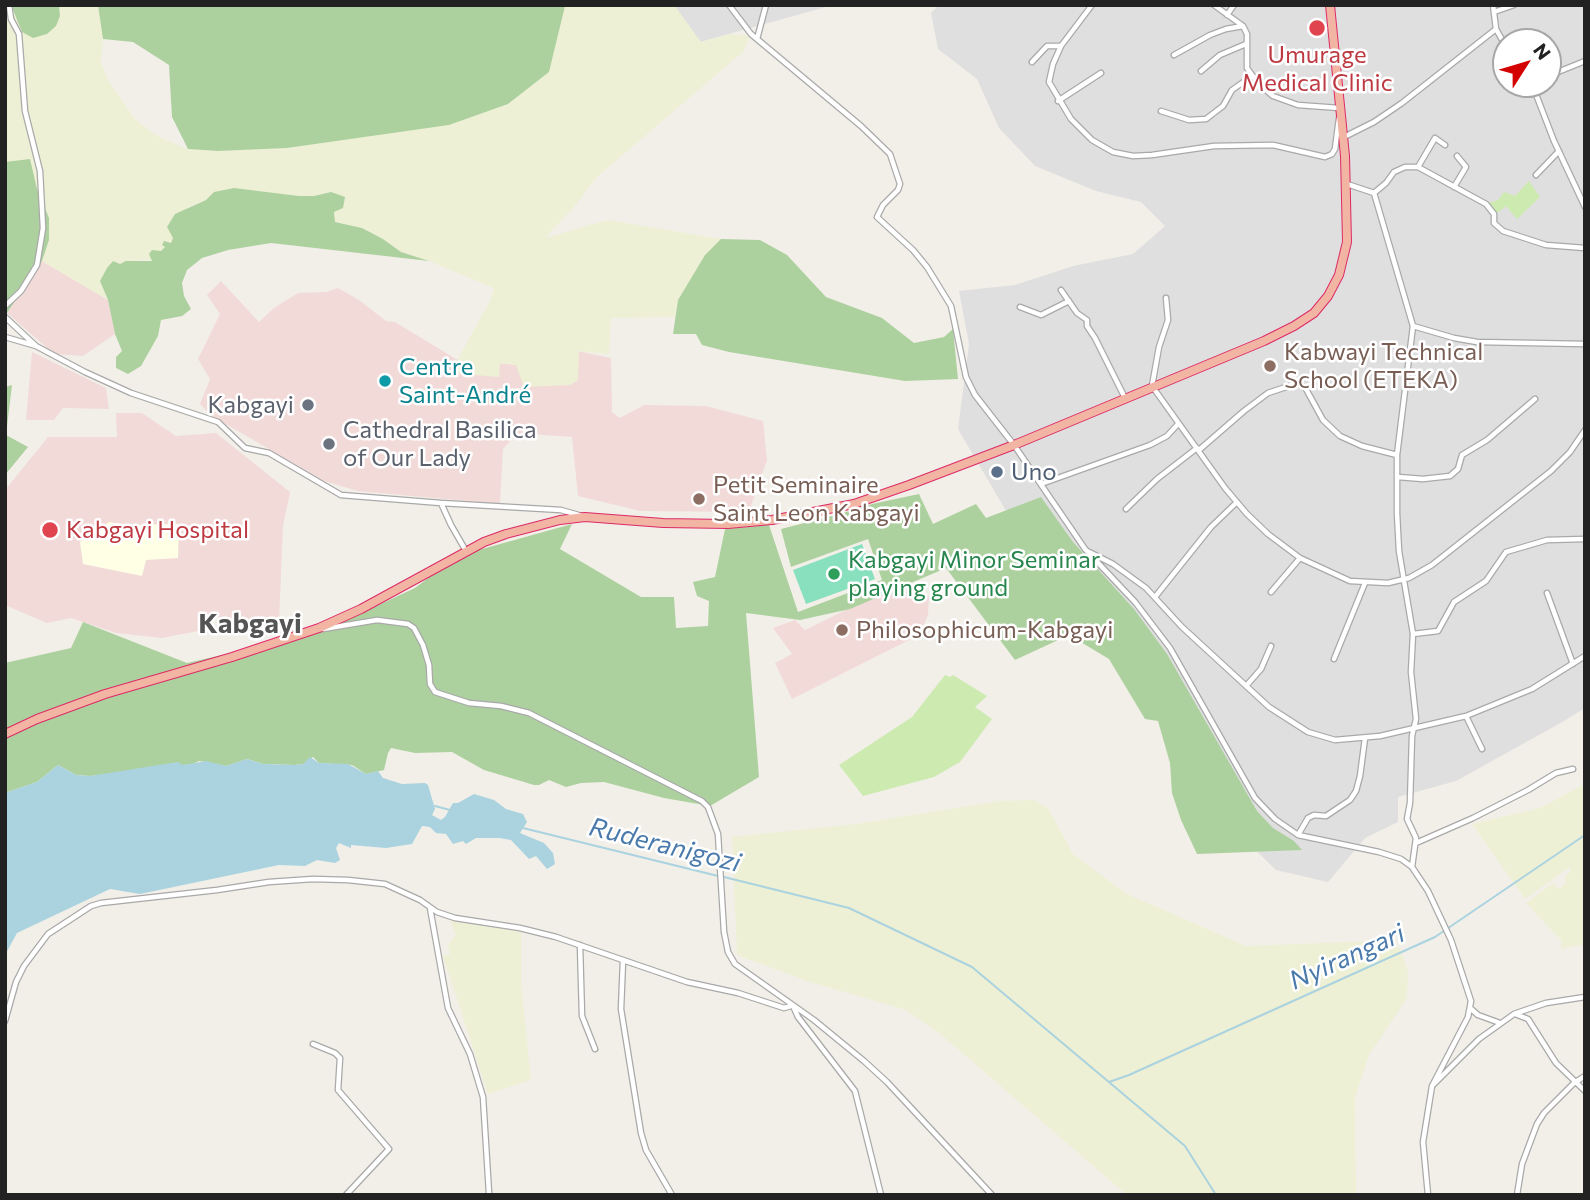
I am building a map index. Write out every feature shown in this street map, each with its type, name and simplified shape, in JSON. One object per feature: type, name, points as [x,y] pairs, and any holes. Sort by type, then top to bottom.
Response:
[{"type":"highway","points":[[5,734],[105,694],[319,628],[390,594],[467,551],[506,534],[560,520],[585,517],[697,524],[772,520],[854,504],[1014,444],[1280,334],[1306,319],[1321,305],[1335,285],[1346,253],[1347,184],[1330,5]]},
{"type":"street","points":[[5,306],[21,291],[37,265],[43,228],[38,161],[24,111],[19,34],[11,19],[9,5]]},
{"type":"street","points":[[729,5],[747,30],[861,126],[890,154],[900,184],[877,217],[928,267],[944,293],[955,316],[967,377],[975,395],[1014,444],[1085,550],[1135,602],[1170,648],[1255,798],[1275,819],[1298,835],[1394,855],[1412,867],[1436,905],[1470,993],[1470,1009],[1432,1086],[1423,1142],[1428,1195]]},
{"type":"street","points":[[757,38],[766,5]]},
{"type":"street","points":[[1093,5],[1061,46],[1052,64],[1049,82],[1071,119],[1091,140],[1113,152],[1133,156],[1214,146],[1260,145],[1283,147],[1325,157],[1332,154],[1340,111],[1278,99],[1252,76],[1245,63],[1247,34],[1243,26],[1214,5]]},
{"type":"street","points":[[1227,15],[1234,5]]},
{"type":"street","points":[[1493,5],[1496,28]]},
{"type":"street","points":[[1494,12],[1514,5]]},
{"type":"street","points":[[1174,55],[1210,35],[1243,26]]},
{"type":"street","points":[[1343,137],[1374,122],[1492,32]]},
{"type":"street","points":[[1201,71],[1220,55],[1246,44]]},
{"type":"street","points":[[1032,62],[1047,46],[1061,46]]},
{"type":"street","points":[[1562,70],[1585,61]]},
{"type":"street","points":[[1058,101],[1101,73]]},
{"type":"street","points":[[1161,111],[1189,120],[1206,119],[1223,106],[1232,90],[1252,76]]},
{"type":"street","points":[[1538,98],[1585,206]]},
{"type":"street","points":[[1418,167],[1435,138],[1445,145]]},
{"type":"street","points":[[1536,175],[1559,151]]},
{"type":"street","points":[[1454,187],[1466,167],[1457,156]]},
{"type":"street","points":[[1374,193],[1394,172],[1405,167],[1418,167],[1486,204],[1493,214],[1494,223],[1503,231],[1546,245],[1585,248]]},
{"type":"street","points":[[1347,184],[1374,193]]},
{"type":"street","points":[[1374,193],[1413,326],[1397,455],[1399,551],[1413,634],[1412,683],[1416,712],[1407,819],[1416,835],[1412,867]]},
{"type":"street","points":[[1061,290],[1077,313],[1087,320],[1087,326],[1096,338],[1125,398]]},
{"type":"street","points":[[1166,298],[1168,320],[1159,347],[1152,386],[1237,502],[1268,534],[1300,558],[1339,577],[1365,583],[1388,583],[1404,580],[1432,565],[1551,471],[1570,452],[1585,430]]},
{"type":"street","points":[[1020,307],[1041,316],[1069,301]]},
{"type":"street","points":[[5,317],[36,346]]},
{"type":"street","points":[[1413,326],[1477,342],[1585,344]]},
{"type":"street","points":[[5,338],[36,346],[108,384],[218,422],[245,448],[269,453],[341,495],[561,510],[585,517]]},
{"type":"street","points":[[1126,509],[1157,480],[1268,393],[1298,383],[1306,389],[1323,420],[1340,436],[1362,446],[1397,455]]},
{"type":"street","points":[[1398,477],[1423,479],[1450,476],[1458,469],[1462,455],[1482,445],[1535,399]]},
{"type":"street","points":[[1041,484],[1150,445],[1167,436],[1178,424]]},
{"type":"street","points":[[1155,597],[1211,527],[1237,502]]},
{"type":"street","points":[[441,503],[467,551]]},
{"type":"street","points":[[1413,634],[1438,631],[1454,602],[1486,581],[1501,555],[1510,550],[1547,540],[1585,539]]},
{"type":"street","points":[[1085,550],[1128,575],[1155,597],[1182,627],[1269,707],[1308,732],[1335,740],[1413,730],[1466,716],[1532,689],[1585,656]]},
{"type":"street","points":[[1271,593],[1300,558]]},
{"type":"street","points":[[1334,659],[1365,583]]},
{"type":"street","points":[[1547,593],[1573,664]]},
{"type":"street","points":[[319,628],[332,629],[377,620],[408,624],[414,628],[423,645],[429,665],[430,684],[435,692],[469,703],[501,706],[529,713],[702,801],[708,807],[718,834],[725,942],[732,959],[836,1037],[887,1082],[992,1195]]},
{"type":"street","points":[[1245,686],[1261,669],[1271,646]]},
{"type":"street","points":[[1466,716],[1482,749]]},
{"type":"street","points":[[1298,835],[1308,817],[1326,816],[1350,800],[1360,776],[1366,738]]},
{"type":"street","points":[[1416,842],[1473,818],[1556,773],[1573,769]]},
{"type":"street","points":[[5,1021],[16,982],[48,933],[90,906],[101,902],[269,882],[333,879],[385,884],[455,918],[520,928],[580,945],[687,982],[738,993],[784,1008],[792,1006]]},
{"type":"street","points":[[430,907],[448,1008],[470,1054],[483,1097],[489,1193]]},
{"type":"street","points":[[580,945],[582,1016],[596,1049]]},
{"type":"street","points":[[623,961],[621,1009],[641,1133],[646,1150],[671,1195]]},
{"type":"street","points":[[1432,1086],[1479,1040],[1514,1014],[1546,1003],[1585,997]]},
{"type":"street","points":[[792,1006],[855,1091],[881,1195]]},
{"type":"street","points":[[1470,1009],[1500,1023]]},
{"type":"street","points":[[1514,1014],[1528,1019],[1556,1063],[1585,1091]]},
{"type":"street","points":[[313,1044],[335,1053],[340,1058],[338,1090],[389,1149],[346,1195]]},
{"type":"street","points":[[1517,1195],[1522,1164],[1537,1124],[1574,1083],[1585,1076]]},
{"type":"shaded area","points":[[5,5],[11,5],[14,15],[60,16],[59,5],[98,5],[103,39],[101,63],[109,82],[135,119],[157,136],[187,149],[218,151],[287,148],[449,125],[508,104],[549,72],[565,5],[674,5],[701,42],[730,34],[750,36],[744,51],[597,177],[545,238],[608,220],[721,239],[705,255],[678,300],[675,317],[611,318],[609,354],[579,351],[578,380],[570,385],[524,387],[516,365],[500,363],[499,377],[450,373],[490,301],[494,288],[401,252],[362,228],[335,222],[331,192],[299,196],[234,188],[214,192],[206,200],[188,207],[171,243],[153,261],[145,259],[120,264],[113,261],[100,281],[108,300],[42,261],[49,240],[30,160],[5,162]]},
{"type":"shaded area","points":[[674,5],[833,5],[700,42]]},
{"type":"shaded area","points":[[939,5],[1585,5],[1585,708],[1456,781],[1398,797],[1398,822],[1365,838],[1328,882],[1276,870],[1212,808],[1116,644],[1012,521],[958,429],[969,344],[959,291],[1015,285],[1073,266],[1133,254],[1165,226],[1141,202],[1096,191],[1035,166],[999,128],[977,79],[938,49],[931,13]]},
{"type":"shaded area","points":[[42,261],[108,300],[115,334],[83,356],[54,354],[7,313]]},
{"type":"shaded area","points":[[221,281],[259,322],[274,308],[298,293],[327,292],[338,288],[386,321],[395,322],[456,359],[518,365],[572,350],[611,358],[612,412],[620,418],[644,405],[706,406],[763,421],[767,460],[749,512],[640,511],[578,496],[572,437],[531,434],[516,435],[503,449],[500,504],[358,491],[324,481],[212,416],[200,404],[210,379],[198,359],[220,314],[207,295]]},
{"type":"shaded area","points":[[32,352],[106,388],[109,409],[63,408],[54,420],[26,420]]},
{"type":"shaded area","points":[[116,413],[142,413],[176,436],[216,433],[290,492],[283,526],[279,623],[215,617],[198,631],[162,638],[116,633],[71,618],[47,623],[5,605],[5,490],[48,437],[117,437]]},
{"type":"shaded area","points":[[109,522],[127,525],[179,524],[178,558],[146,560],[142,576],[83,564],[80,542]]},
{"type":"shaded area","points":[[913,584],[929,597],[928,615],[919,635],[792,699],[775,663],[792,654],[773,628],[795,620],[805,630],[864,601]]},
{"type":"shaded area","points":[[1585,784],[1585,944],[1561,949],[1561,940],[1526,903],[1553,883],[1559,889],[1566,883],[1565,877],[1570,872],[1570,867],[1525,899],[1472,824],[1540,808]]},
{"type":"shaded area","points":[[1034,800],[1048,808],[1073,854],[1125,893],[1246,946],[1374,941],[1400,948],[1408,972],[1407,998],[1369,1055],[1355,1098],[1356,1195],[1127,1195],[938,1032],[906,1010],[807,981],[737,955],[732,837],[856,824],[1000,801]]},
{"type":"shaded area","points":[[450,920],[521,932],[521,982],[531,1080],[488,1094],[443,956],[450,954],[448,945],[456,935]]},
{"type":"green space","points":[[11,5],[59,5],[60,16],[56,26],[47,34],[33,38],[22,32]]},
{"type":"green space","points":[[98,5],[565,6],[549,72],[508,104],[449,125],[287,148],[218,151],[188,149],[172,117],[169,65],[133,42],[103,39]]},
{"type":"green space","points":[[30,159],[37,189],[49,218],[49,240],[42,261],[7,313],[5,162]]},
{"type":"green space","points":[[1529,181],[1540,197],[1517,219],[1506,206],[1496,214],[1489,203],[1498,200],[1504,192],[1515,196]]},
{"type":"green space","points":[[234,188],[299,196],[331,192],[345,197],[343,208],[334,212],[335,222],[362,228],[401,252],[429,261],[271,243],[228,250],[202,258],[187,270],[182,283],[184,296],[191,309],[182,316],[161,320],[158,336],[141,366],[128,374],[116,368],[116,357],[122,351],[100,281],[107,268],[113,261],[120,264],[126,261],[152,261],[149,254],[152,250],[161,251],[165,247],[162,245],[164,241],[171,243],[173,238],[167,227],[175,214],[206,200],[214,192]]},
{"type":"green space","points":[[721,239],[760,240],[787,255],[826,297],[882,318],[914,343],[944,337],[953,329],[958,379],[905,381],[729,352],[702,345],[696,334],[673,334],[678,300],[705,255]]},
{"type":"green space","points":[[12,385],[6,435],[28,447],[5,475],[5,387]]},
{"type":"green space","points":[[919,494],[933,524],[976,504],[986,518],[1041,497],[1073,542],[1134,609],[1167,654],[1257,811],[1273,828],[1294,841],[1302,850],[1197,854],[1172,793],[1170,763],[1158,721],[1145,719],[1109,659],[1069,635],[1015,660],[946,568],[850,609],[800,620],[746,613],[759,777],[710,806],[664,798],[604,782],[566,787],[549,780],[534,785],[484,770],[452,752],[415,753],[391,748],[384,770],[366,774],[352,765],[319,763],[313,757],[303,764],[295,765],[263,764],[247,759],[226,766],[199,761],[193,764],[90,776],[76,775],[58,765],[37,782],[5,793],[5,663],[71,648],[83,622],[187,663],[318,633],[415,588],[457,556],[572,524],[560,549],[641,597],[674,597],[676,628],[708,626],[709,601],[697,596],[693,582],[715,577],[725,529],[769,525],[798,612],[882,580],[868,539],[791,567],[781,529]]},
{"type":"green space","name":"Kabgayi Minor Seminar playing ground","points":[[862,544],[875,579],[806,604],[793,570]]},
{"type":"green space","points":[[945,675],[953,675],[987,696],[975,707],[992,719],[960,762],[934,777],[863,796],[839,765],[912,717]]},
{"type":"water","points":[[310,757],[319,763],[348,764],[366,774],[378,771],[383,778],[402,784],[425,783],[435,809],[432,815],[441,820],[453,803],[474,794],[494,800],[506,809],[523,814],[527,822],[520,833],[544,843],[553,853],[555,864],[547,869],[536,856],[529,859],[511,840],[476,838],[466,844],[463,841],[453,844],[446,834],[436,833],[430,827],[422,826],[412,844],[386,848],[351,845],[351,848],[339,843],[336,848],[340,860],[335,863],[317,860],[305,866],[279,865],[140,894],[110,889],[17,933],[5,955],[5,793],[37,782],[58,765],[76,775],[90,776],[178,762],[183,765],[206,761],[226,766],[247,759],[263,764],[295,765],[303,764]]},
{"type":"waterway","name":"Ruderanigozi","points":[[435,806],[450,810]]},
{"type":"waterway","name":"Ruderanigozi","points":[[523,828],[718,876]]},
{"type":"waterway","name":"Nyirangari","points":[[1109,1082],[1435,937],[1585,835]]},
{"type":"waterway","name":"Ruderanigozi","points":[[724,877],[849,908],[972,967],[1185,1146],[1216,1195]]},
{"type":"place","name":"Umurage Medical Clinic","points":[[1317,28]]},
{"type":"place","name":"Kabwayi Technical School (ETEKA)","points":[[1270,366]]},
{"type":"place","name":"Centre Saint-André","points":[[385,381]]},
{"type":"place","name":"Kabgayi","points":[[308,405]]},
{"type":"place","name":"Cathedral Basilica of Our Lady","points":[[329,444]]},
{"type":"place","name":"Uno","points":[[997,472]]},
{"type":"place","name":"Petit Seminaire Saint Leon Kabgayi","points":[[699,499]]},
{"type":"place","name":"Kabgayi Hospital","points":[[50,530]]},
{"type":"place","name":"Kabgayi Minor Seminar playing ground","points":[[834,574]]},
{"type":"place","name":"Philosophicum-Kabgayi","points":[[842,630]]},
{"type":"district","name":"Kabgayi","points":[[250,624]]}]
